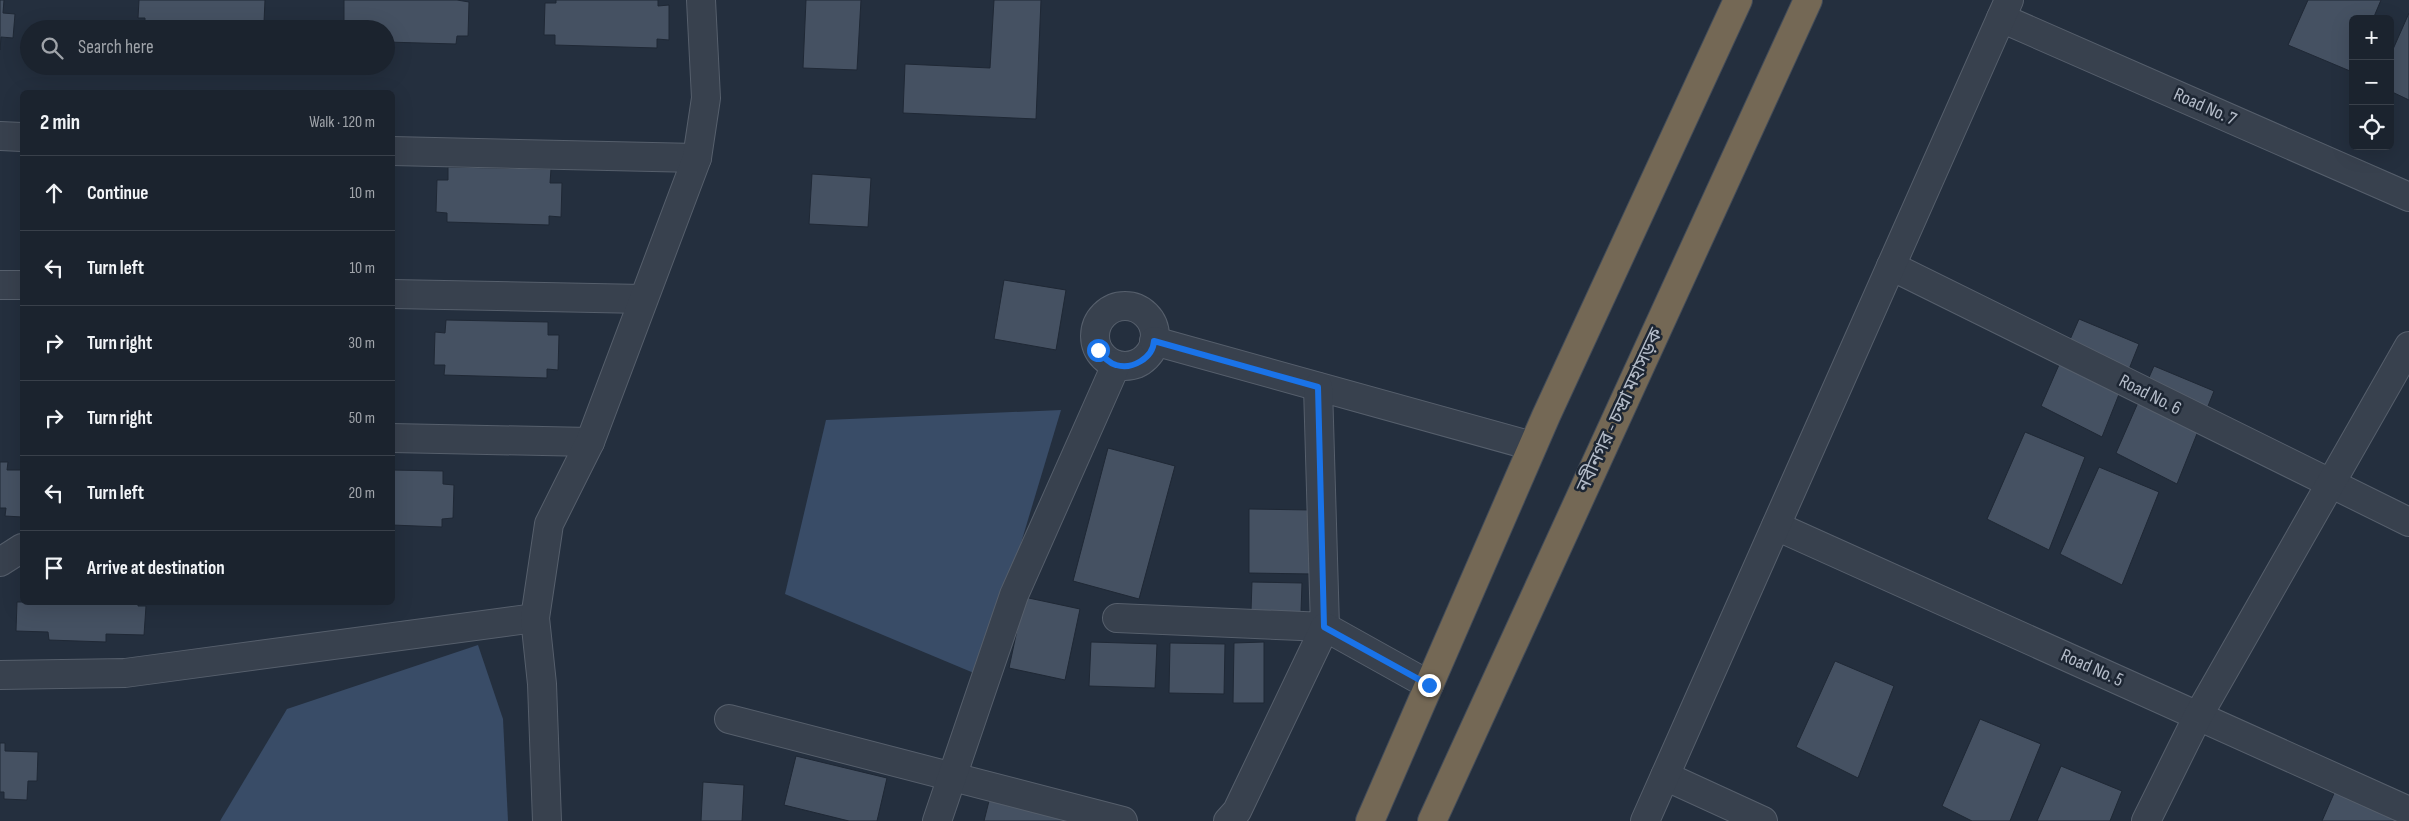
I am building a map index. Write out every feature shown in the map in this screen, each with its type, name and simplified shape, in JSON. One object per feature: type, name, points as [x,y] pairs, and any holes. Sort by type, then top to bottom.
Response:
[{"type":"highway","points":[[1370,821],[1532,446],[1738,0]]},
{"type":"highway","name":"নবীনগর - চন্দ্রা মহাসড়ক","points":[[1432,821],[1808,0]]},
{"type":"street","points":[[547,821],[542,684],[534,618],[549,524],[590,442],[697,158],[706,98],[701,0]]},
{"type":"street","points":[[1645,821],[2005,9]]},
{"type":"street","name":"Road No. 7","points":[[2005,9],[2409,197]]},
{"type":"street","points":[[0,136],[20,137]]},
{"type":"street","points":[[395,150],[697,158]]},
{"type":"street","name":"Road No. 6","points":[[1891,266],[2330,485],[2409,522]]},
{"type":"street","points":[[0,285],[20,285]]},
{"type":"street","points":[[395,294],[643,299]]},
{"type":"street","points":[[1122,306],[1134,307],[1144,313],[1152,322],[1155,333],[1154,341],[1148,355],[1139,363],[1128,366],[1116,365],[1106,359],[1098,350],[1094,339],[1096,327],[1101,316],[1110,309],[1122,306]]},
{"type":"street","points":[[1154,341],[1532,446]]},
{"type":"street","points":[[2146,821],[2198,716],[2409,346]]},
{"type":"street","points":[[938,821],[1014,595],[1116,365]]},
{"type":"street","points":[[1228,821],[1237,810],[1324,627],[1318,387]]},
{"type":"street","points":[[395,438],[590,442]]},
{"type":"street","name":"Road No. 5","points":[[1776,526],[2409,811]]},
{"type":"street","points":[[0,562],[20,549]]},
{"type":"street","points":[[0,674],[125,673],[534,618]]},
{"type":"street","points":[[1117,618],[1324,627],[1429,685]]},
{"type":"street","points":[[729,719],[1123,821]]},
{"type":"street","points":[[1665,776],[1763,821]]},
{"type":"water","points":[[1061,410],[981,676],[785,594],[826,420]]},
{"type":"water","points":[[478,645],[503,719],[508,821],[220,821],[287,709]]},
{"type":"building","points":[[0,0],[4,0],[3,13],[15,14],[13,38],[1,37],[0,50]]},
{"type":"building","points":[[139,0],[265,0],[264,20],[145,20],[145,18],[138,18]]},
{"type":"building","points":[[344,0],[457,0],[469,2],[468,36],[457,36],[456,44],[395,42],[395,20],[344,20]]},
{"type":"building","points":[[556,0],[658,0],[658,6],[669,5],[669,40],[657,39],[657,48],[555,45],[555,35],[544,35],[545,3],[556,3]]},
{"type":"building","points":[[806,0],[861,0],[857,70],[803,68]]},
{"type":"building","points":[[994,0],[1041,0],[1036,119],[903,113],[905,64],[990,68]]},
{"type":"building","points":[[2308,0],[2381,0],[2375,15],[2349,15],[2349,71],[2288,45]]},
{"type":"building","points":[[2409,13],[2409,100],[2394,93],[2394,47]]},
{"type":"building","points":[[448,167],[551,169],[550,183],[562,183],[561,217],[549,216],[549,225],[447,222],[447,213],[436,212],[437,180],[448,180]]},
{"type":"building","points":[[812,174],[871,178],[868,227],[809,224]]},
{"type":"building","points":[[1004,280],[1066,290],[1056,350],[994,339]]},
{"type":"building","points":[[2079,319],[2139,344],[2102,437],[2041,406]]},
{"type":"building","points":[[446,320],[548,322],[548,335],[559,335],[558,370],[547,369],[547,378],[444,375],[445,365],[434,365],[435,332],[445,333]]},
{"type":"building","points":[[2154,366],[2214,391],[2177,484],[2116,453]]},
{"type":"building","points":[[2025,432],[2085,457],[2049,550],[1987,519]]},
{"type":"building","points":[[1108,448],[1175,466],[1139,599],[1073,581]]},
{"type":"building","points":[[0,462],[8,462],[7,470],[20,470],[20,517],[5,516],[6,508],[0,508]]},
{"type":"building","points":[[2099,467],[2159,492],[2122,585],[2060,554]]},
{"type":"building","points":[[395,470],[443,471],[443,484],[454,485],[453,518],[442,519],[442,527],[395,525]]},
{"type":"building","points":[[1249,509],[1312,510],[1312,574],[1249,573]]},
{"type":"building","points":[[1252,582],[1302,583],[1301,612],[1251,611]]},
{"type":"building","points":[[1024,597],[1080,609],[1065,680],[1009,668]]},
{"type":"building","points":[[17,602],[20,602],[20,605],[146,606],[144,635],[106,634],[106,642],[49,640],[48,632],[16,631]]},
{"type":"building","points":[[1091,642],[1157,644],[1155,688],[1089,686]]},
{"type":"building","points":[[1264,642],[1264,703],[1233,703],[1234,643]]},
{"type":"building","points":[[1170,643],[1225,644],[1224,694],[1169,693]]},
{"type":"building","points":[[1835,661],[1894,686],[1858,778],[1796,747]]},
{"type":"building","points":[[1980,719],[2041,744],[2010,821],[1972,821],[1942,806]]},
{"type":"building","points":[[0,743],[5,743],[5,751],[38,752],[37,781],[28,781],[27,800],[4,799],[4,792],[0,792]]},
{"type":"building","points":[[796,756],[887,778],[877,821],[849,821],[784,805]]},
{"type":"building","points":[[2061,766],[2122,791],[2110,821],[2037,821]]},
{"type":"building","points":[[2345,768],[2407,795],[2395,821],[2322,821]]},
{"type":"building","points":[[703,782],[744,785],[742,821],[701,821]]},
{"type":"building","points":[[990,797],[1078,821],[984,821]]},
{"type":"route","points":[[1098,350],[1106,359],[1116,365],[1128,366],[1139,363],[1148,355],[1154,341],[1318,387],[1324,627],[1429,685]]}]
